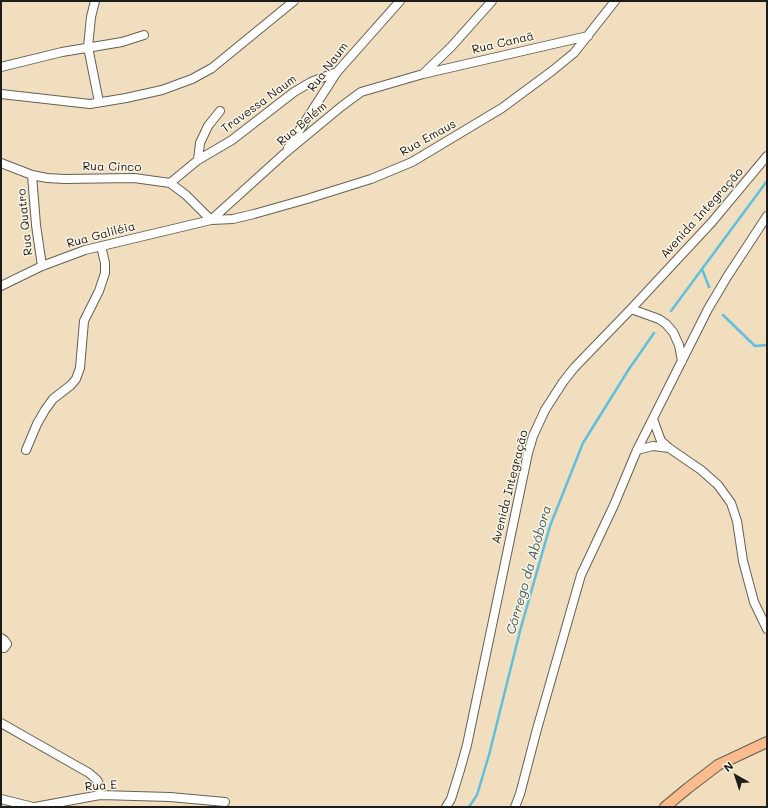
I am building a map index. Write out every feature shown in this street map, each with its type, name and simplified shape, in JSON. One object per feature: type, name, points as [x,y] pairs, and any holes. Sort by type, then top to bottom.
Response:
[{"type":"main road","points":[[666,807],[718,765],[743,752],[765,744]]},
{"type":"street","points":[[95,1],[91,17],[88,47],[99,102]]},
{"type":"street","points":[[1,94],[90,104],[162,90],[192,79],[212,68],[294,1]]},
{"type":"street","name":"Rua Naum","points":[[284,154],[336,72],[400,1]]},
{"type":"street","points":[[423,74],[451,47],[492,1]]},
{"type":"street","name":"Rua Emaus","points":[[211,220],[233,219],[307,199],[371,179],[412,162],[520,95],[574,53],[615,1]]},
{"type":"street","points":[[1,67],[62,52],[122,42],[144,35]]},
{"type":"street","name":"Rua Canaã","points":[[423,74],[588,36]]},
{"type":"street","name":"Travessa Naum","points":[[170,182],[198,160],[232,140],[294,92],[311,82],[336,72]]},
{"type":"street","name":"Rua Belém","points":[[211,220],[284,154],[361,92],[423,74]]},
{"type":"street","name":"Travessa Naum","points":[[198,160],[200,143],[208,126],[220,111]]},
{"type":"street","name":"Avenida Integração","points":[[446,807],[451,799],[466,745],[519,493],[533,436],[545,410],[562,382],[712,222],[767,156]]},
{"type":"street","name":"Rua Cinco","points":[[1,163],[32,175],[64,179],[134,178],[170,182]]},
{"type":"street","name":"Rua Quatro","points":[[32,175],[36,225],[42,266]]},
{"type":"street","points":[[170,182],[191,199],[211,220]]},
{"type":"street","points":[[515,807],[520,794],[581,575],[614,505],[637,450],[708,309],[767,216]]},
{"type":"street","name":"Rua Galiléia","points":[[1,286],[42,266],[85,250],[211,220]]},
{"type":"street","points":[[26,450],[37,424],[45,410],[53,399],[71,385],[78,374],[80,368],[84,320],[99,291],[105,273],[105,264],[101,246]]},
{"type":"street","points":[[631,310],[659,319],[666,324],[673,332],[679,345],[682,362]]},
{"type":"street","points":[[653,419],[661,441],[701,470],[718,486],[731,503],[737,521],[743,561],[754,602],[767,629]]},
{"type":"street","points":[[637,450],[653,446],[669,448]]},
{"type":"street","points":[[1,638],[7,644],[4,648],[1,648]]},
{"type":"street","points":[[1,723],[89,773],[100,786],[100,795]]},
{"type":"street","name":"Rua E","points":[[34,807],[100,795],[170,797],[225,802]]},
{"type":"street","points":[[1,799],[34,807]]},
{"type":"waterway","points":[[709,287],[702,269],[767,181]]},
{"type":"waterway","name":"Córrego da Abóbora","points":[[671,311],[702,269]]},
{"type":"waterway","points":[[723,315],[755,346],[767,345]]},
{"type":"waterway","name":"Córrego da Abóbora","points":[[469,807],[477,795],[489,755],[520,631],[550,526],[583,443],[629,369],[654,333]]}]
